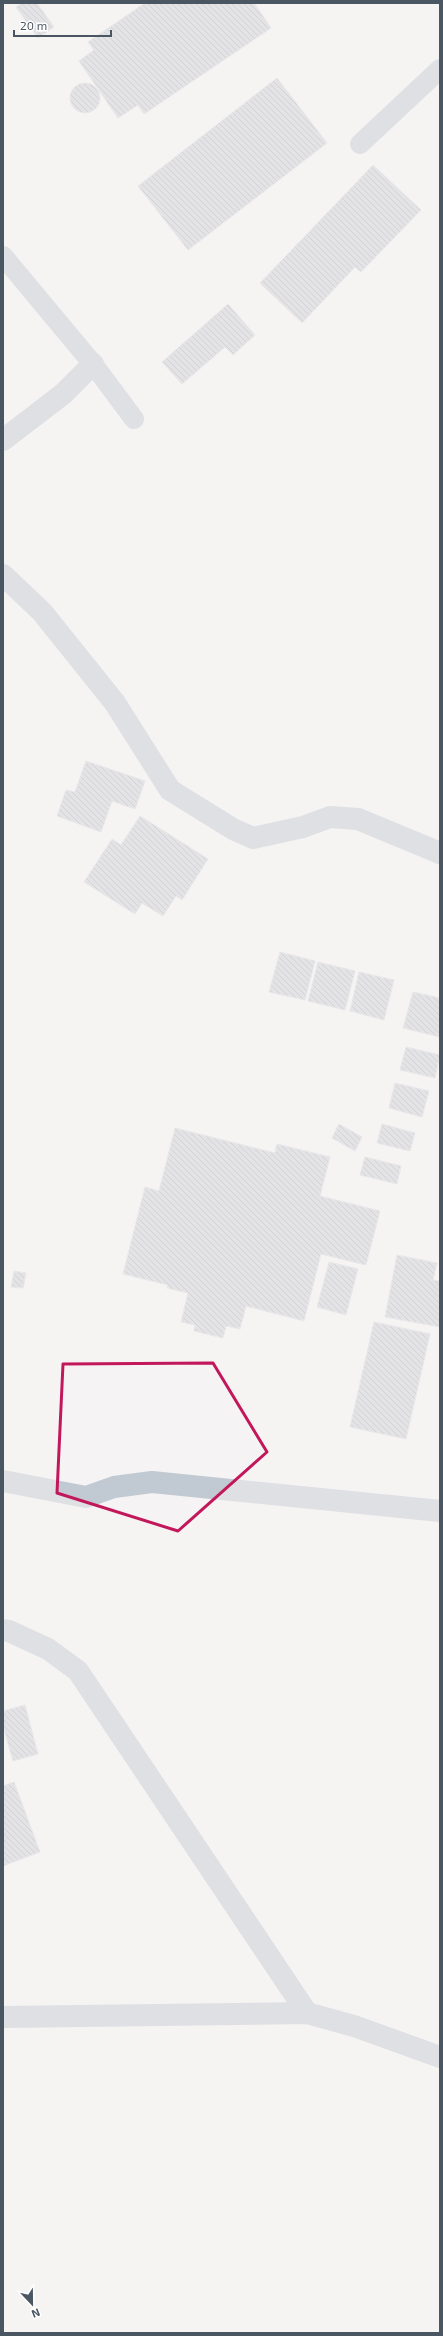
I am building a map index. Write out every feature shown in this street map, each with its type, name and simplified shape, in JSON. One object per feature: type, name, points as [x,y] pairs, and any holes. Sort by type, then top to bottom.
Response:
[{"type":"street","points":[[3,440],[63,394],[93,364]]},
{"type":"street","points":[[3,575],[42,612],[115,703],[170,790],[233,829],[253,838],[302,827],[330,817],[358,819],[440,853]]},
{"type":"street","points":[[3,1481],[86,1497],[114,1487],[152,1482],[440,1511]]},
{"type":"street","points":[[3,1630],[9,1630],[48,1649],[78,1671],[307,2013]]},
{"type":"street","points":[[3,2017],[307,2013],[354,2026],[440,2058]]},
{"type":"lane","points":[[360,144],[440,69]]},
{"type":"lane","points":[[3,256],[93,364],[134,419]]},
{"type":"highlighted area","points":[[213,1363],[267,1452],[178,1531],[57,1493],[63,1364]]},
{"type":"building","points":[[22,3],[37,3],[54,27],[38,38],[16,7]]},
{"type":"building","points":[[145,3],[254,3],[271,28],[144,114],[138,105],[118,118],[79,61],[94,50],[88,42]]},
{"type":"building","points":[[277,78],[327,143],[188,250],[138,186]]},
{"type":"building","points":[[85,83],[95,88],[100,98],[95,108],[85,113],[75,108],[70,98],[75,88]]},
{"type":"building","points":[[373,165],[421,210],[361,272],[355,267],[302,323],[260,283]]},
{"type":"building","points":[[228,304],[255,335],[233,355],[225,347],[182,384],[162,362]]},
{"type":"building","points":[[86,761],[145,781],[135,809],[112,801],[101,832],[57,816],[66,790],[75,792]]},
{"type":"building","points":[[140,816],[208,859],[182,900],[176,896],[163,916],[142,903],[135,914],[84,882],[112,839],[121,845]]},
{"type":"building","points":[[280,952],[315,961],[305,1000],[269,992]]},
{"type":"building","points":[[318,962],[355,971],[345,1010],[308,1001]]},
{"type":"building","points":[[359,972],[394,980],[384,1020],[350,1011]]},
{"type":"building","points":[[413,992],[440,998],[440,1037],[403,1028]]},
{"type":"building","points":[[406,1047],[440,1055],[435,1078],[400,1070]]},
{"type":"building","points":[[395,1083],[429,1091],[422,1117],[389,1108]]},
{"type":"building","points":[[339,1124],[362,1137],[355,1151],[332,1138]]},
{"type":"building","points":[[382,1124],[415,1133],[410,1151],[377,1143]]},
{"type":"building","points":[[175,1128],[275,1153],[277,1144],[330,1157],[320,1196],[380,1211],[366,1265],[321,1254],[304,1321],[246,1306],[240,1329],[226,1326],[223,1338],[194,1331],[195,1325],[181,1322],[188,1293],[167,1288],[168,1285],[123,1274],[145,1187],[159,1191]]},
{"type":"building","points":[[365,1157],[401,1166],[397,1184],[360,1175]]},
{"type":"building","points":[[397,1255],[437,1263],[433,1280],[440,1281],[440,1327],[385,1317]]},
{"type":"building","points":[[329,1262],[358,1269],[346,1315],[317,1307]]},
{"type":"building","points":[[14,1271],[26,1273],[23,1288],[11,1287]]},
{"type":"building","points":[[374,1322],[430,1334],[406,1439],[350,1427]]},
{"type":"building","points":[[25,1705],[38,1754],[13,1761],[3,1726],[3,1711]]},
{"type":"building","points":[[14,1782],[40,1852],[3,1866],[3,1786]]}]
